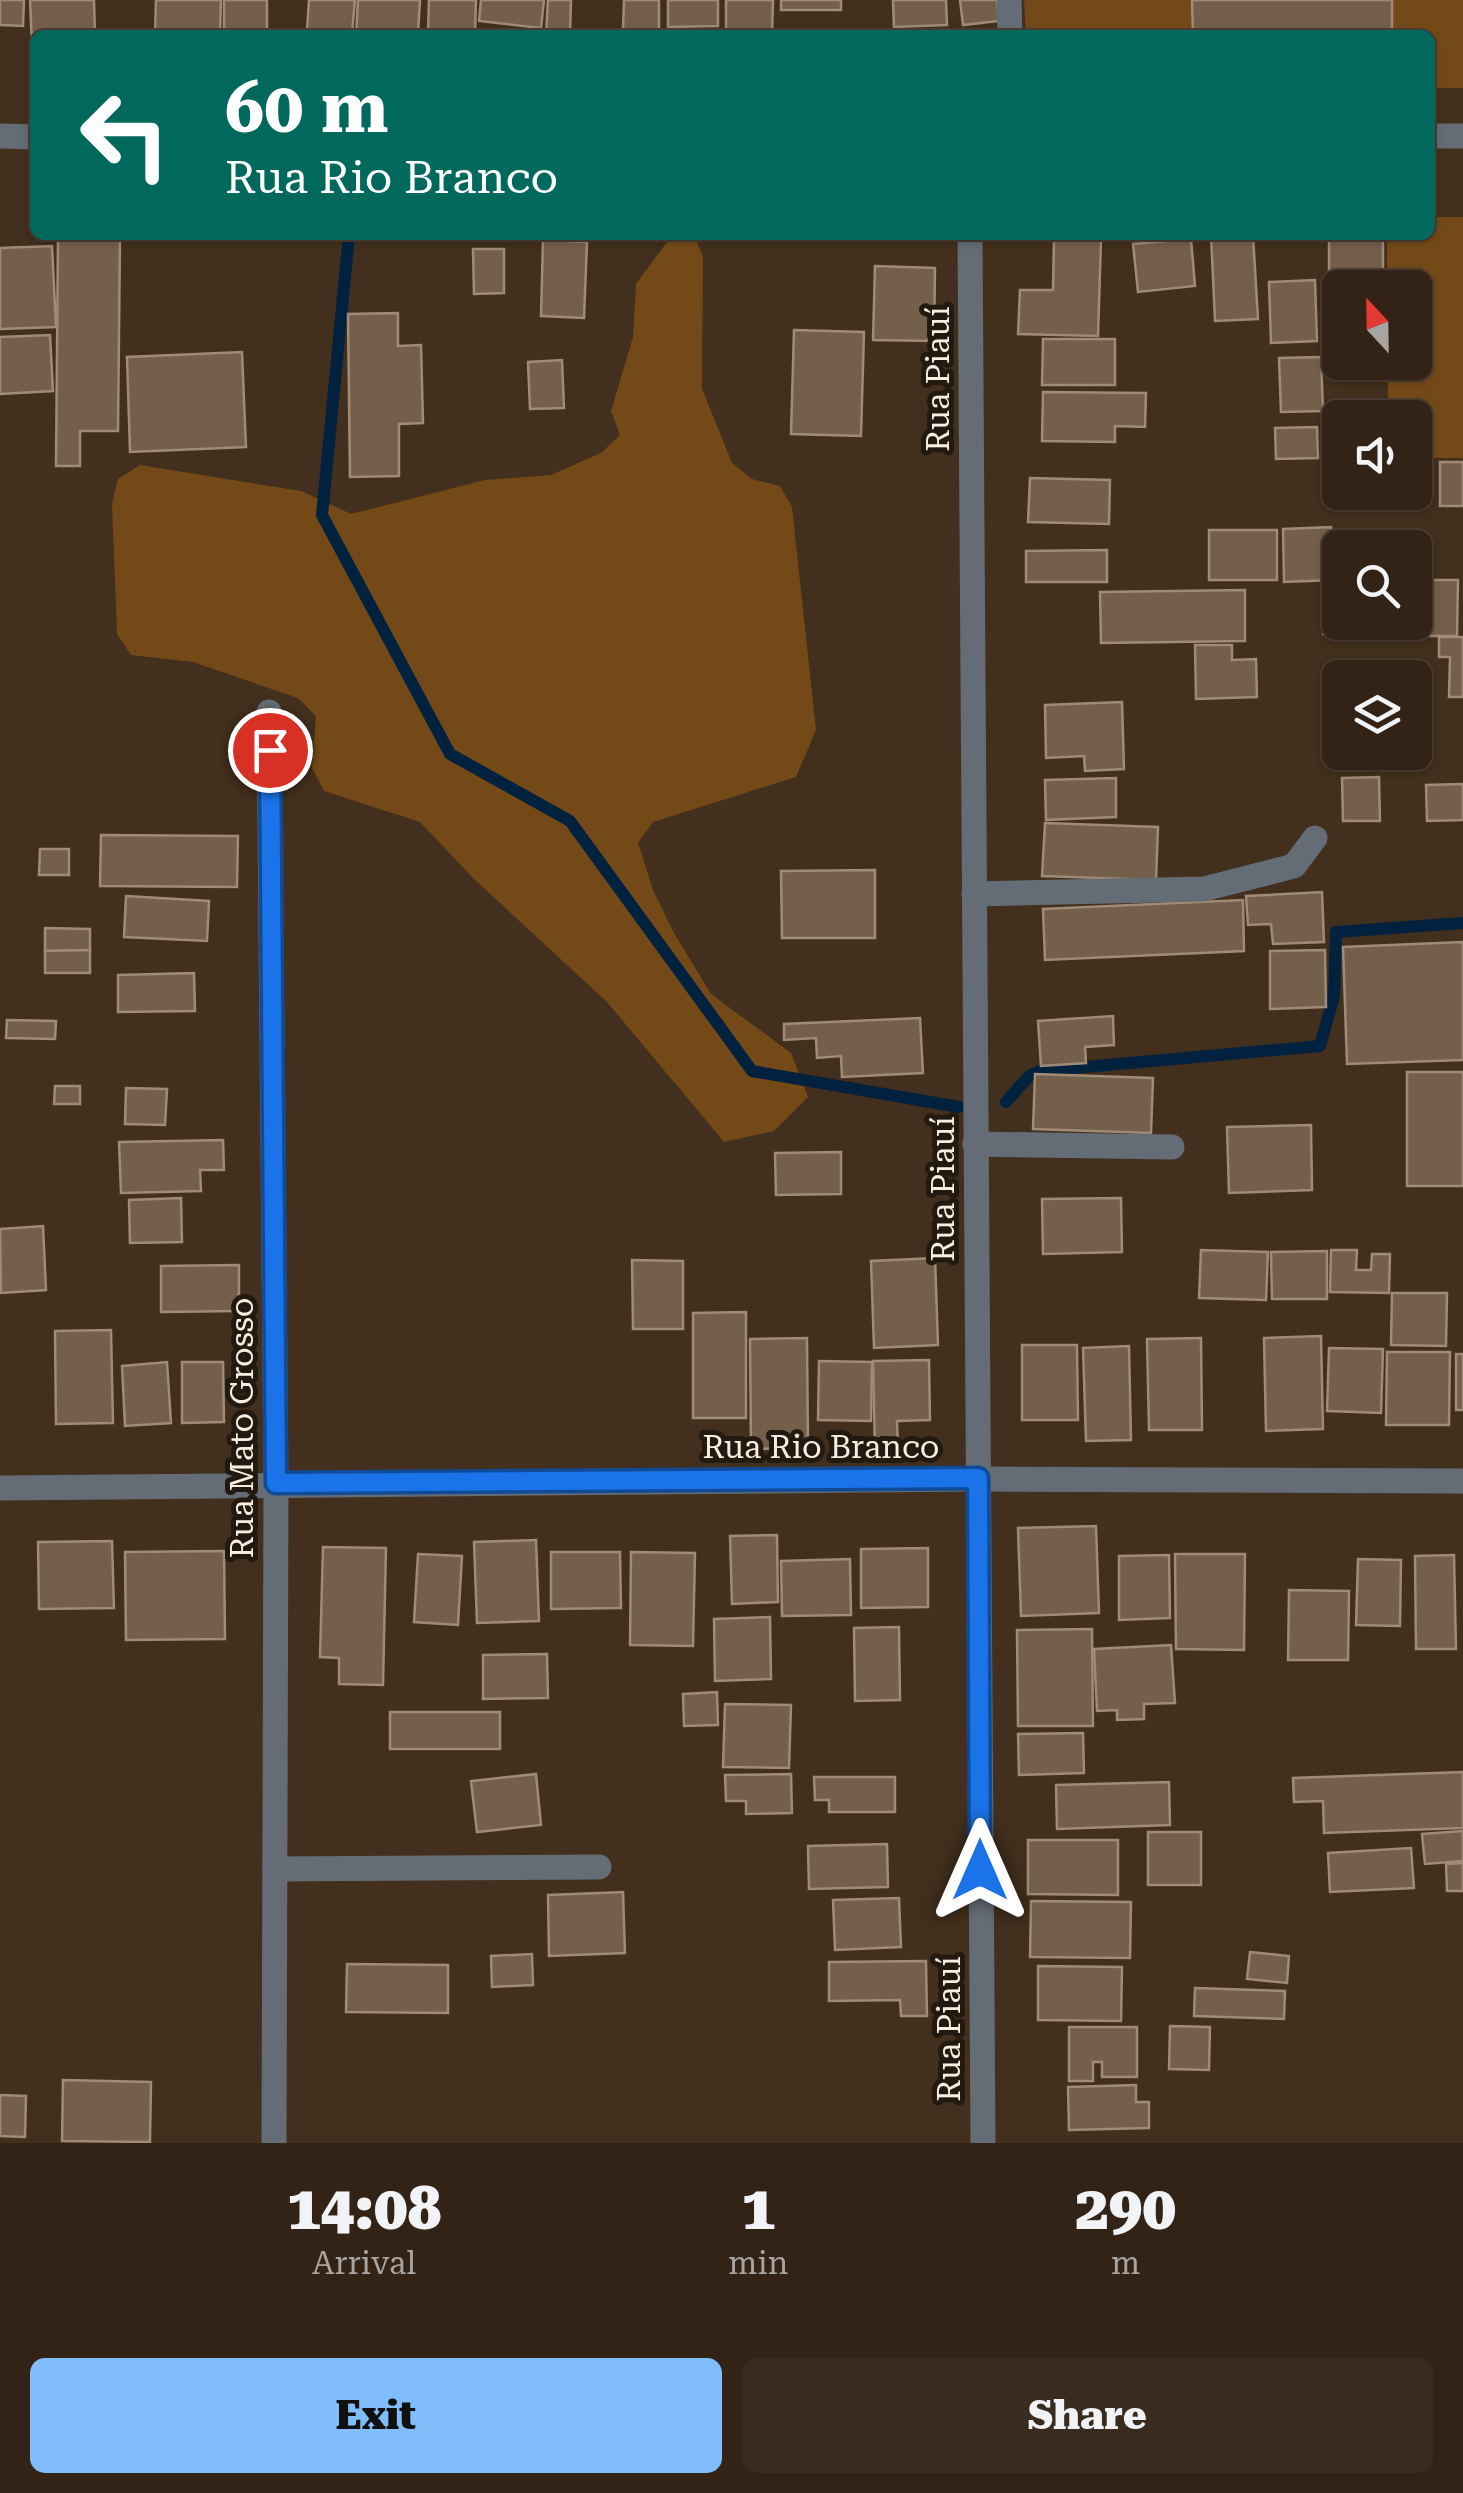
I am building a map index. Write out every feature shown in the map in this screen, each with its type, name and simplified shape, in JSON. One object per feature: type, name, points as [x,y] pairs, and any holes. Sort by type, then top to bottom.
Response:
[{"type":"street","points":[[1009,0],[1010,30]]},
{"type":"street","points":[[0,136],[30,136]]},
{"type":"street","points":[[1435,136],[1463,136]]},
{"type":"street","name":"Rua Piauí","points":[[970,240],[983,2143]]},
{"type":"street","name":"Rua Mato Grosso","points":[[270,712],[276,1483],[274,2143]]},
{"type":"street","points":[[974,894],[1204,889],[1294,866],[1314,838]]},
{"type":"street","points":[[975,1144],[1172,1147]]},
{"type":"street","name":"Rua Rio Branco","points":[[0,1488],[978,1478],[1463,1481]]},
{"type":"street","points":[[274,1869],[599,1867]]},
{"type":"shaded area","points":[[1024,0],[1463,0],[1463,88],[1435,88],[1435,30],[1026,30]]},
{"type":"shaded area","points":[[1435,217],[1463,217],[1463,458],[1432,458],[1432,400],[1388,400],[1388,380],[1432,380],[1432,270],[1387,270],[1387,240],[1435,240]]},
{"type":"shaded area","points":[[696,240],[703,257],[702,389],[732,463],[752,479],[780,486],[792,507],[816,730],[796,777],[653,822],[638,843],[653,890],[711,994],[791,1053],[808,1097],[774,1131],[724,1142],[607,1002],[473,878],[420,822],[324,791],[312,768],[316,716],[298,698],[193,662],[131,655],[117,634],[112,504],[118,479],[140,465],[301,491],[351,514],[485,480],[551,475],[601,453],[620,435],[611,411],[633,337],[636,284],[667,242]]},
{"type":"building","points":[[0,0],[24,0],[23,26],[0,25]]},
{"type":"building","points":[[30,0],[94,0],[95,30],[31,30]]},
{"type":"building","points":[[156,0],[221,0],[220,30],[155,30]]},
{"type":"building","points":[[224,0],[267,0],[267,30],[224,30]]},
{"type":"building","points":[[309,0],[355,0],[352,30],[307,30]]},
{"type":"building","points":[[358,0],[420,0],[418,30],[356,30]]},
{"type":"building","points":[[429,0],[476,0],[475,30],[428,30]]},
{"type":"building","points":[[481,0],[544,0],[541,28],[479,21]]},
{"type":"building","points":[[548,0],[571,0],[570,30],[546,30]]},
{"type":"building","points":[[624,0],[659,0],[659,30],[623,29]]},
{"type":"building","points":[[668,0],[718,0],[718,26],[668,27]]},
{"type":"building","points":[[726,0],[773,0],[772,30],[726,30]]},
{"type":"building","points":[[781,0],[841,0],[841,10],[781,10]]},
{"type":"building","points":[[893,0],[946,0],[947,25],[894,27]]},
{"type":"building","points":[[960,0],[997,0],[999,21],[963,25]]},
{"type":"building","points":[[1192,0],[1392,0],[1392,29],[1193,30]]},
{"type":"building","points":[[58,240],[120,240],[118,431],[80,431],[80,466],[56,466]]},
{"type":"building","points":[[543,240],[587,242],[584,318],[541,316]]},
{"type":"building","points":[[1054,240],[1101,240],[1098,336],[1018,334],[1020,290],[1053,290]]},
{"type":"building","points":[[1191,240],[1195,286],[1138,292],[1133,244]]},
{"type":"building","points":[[1211,240],[1253,240],[1258,319],[1215,321]]},
{"type":"building","points":[[1329,240],[1383,240],[1383,270],[1329,270]]},
{"type":"building","points":[[52,246],[56,327],[0,329],[0,248]]},
{"type":"building","points":[[473,249],[504,249],[504,293],[474,294]]},
{"type":"building","points":[[875,266],[935,268],[934,341],[873,340]]},
{"type":"building","points":[[1315,280],[1317,341],[1271,343],[1269,282]]},
{"type":"building","points":[[398,313],[398,346],[421,345],[423,423],[399,424],[399,476],[350,477],[348,314]]},
{"type":"building","points":[[794,330],[864,332],[861,436],[791,434]]},
{"type":"building","points":[[50,335],[53,391],[0,394],[0,337]]},
{"type":"building","points":[[1043,339],[1115,339],[1115,385],[1042,385]]},
{"type":"building","points":[[242,352],[246,447],[130,452],[127,357]]},
{"type":"building","points":[[1321,357],[1322,411],[1281,412],[1279,358]]},
{"type":"building","points":[[562,360],[564,408],[530,409],[528,362]]},
{"type":"building","points":[[1043,392],[1146,393],[1145,427],[1115,426],[1115,442],[1042,441]]},
{"type":"building","points":[[1317,427],[1318,458],[1276,459],[1275,428]]},
{"type":"building","points":[[1440,462],[1463,462],[1463,506],[1440,506]]},
{"type":"building","points":[[1030,478],[1110,480],[1109,524],[1028,522]]},
{"type":"building","points":[[1331,527],[1322,530],[1322,580],[1284,582],[1283,529]]},
{"type":"building","points":[[1209,530],[1277,530],[1277,580],[1209,580]]},
{"type":"building","points":[[1107,550],[1107,582],[1026,582],[1026,551]]},
{"type":"building","points":[[1432,580],[1458,580],[1457,636],[1432,636]]},
{"type":"building","points":[[1245,590],[1245,641],[1101,643],[1100,592]]},
{"type":"building","points":[[1439,637],[1463,637],[1463,697],[1449,697],[1450,657],[1439,657]]},
{"type":"building","points":[[1195,645],[1232,645],[1232,660],[1256,659],[1257,697],[1196,699]]},
{"type":"building","points":[[1122,702],[1124,769],[1085,771],[1084,756],[1046,758],[1045,705]]},
{"type":"building","points":[[1379,777],[1380,821],[1343,821],[1342,778]]},
{"type":"building","points":[[1116,778],[1116,817],[1046,820],[1045,780]]},
{"type":"building","points":[[1463,784],[1463,820],[1427,821],[1426,785]]},
{"type":"building","points":[[1045,823],[1158,827],[1156,880],[1042,876]]},
{"type":"building","points":[[101,835],[238,836],[237,887],[100,886]]},
{"type":"building","points":[[40,849],[69,849],[69,875],[39,875]]},
{"type":"building","points":[[875,870],[875,938],[782,938],[781,871]]},
{"type":"building","points":[[1322,892],[1324,942],[1273,944],[1271,924],[1248,925],[1246,896]]},
{"type":"building","points":[[126,896],[209,901],[207,941],[124,937]]},
{"type":"building","points":[[1243,900],[1244,951],[1045,960],[1043,909]]},
{"type":"building","points":[[45,928],[90,929],[90,950],[45,951]]},
{"type":"building","points":[[1463,942],[1463,1060],[1347,1064],[1343,947]]},
{"type":"building","points":[[90,950],[90,973],[45,973],[45,951]]},
{"type":"building","points":[[1325,950],[1326,1007],[1270,1009],[1270,951]]},
{"type":"building","points":[[194,973],[195,1011],[118,1012],[118,975]]},
{"type":"building","points":[[1113,1016],[1114,1045],[1085,1047],[1086,1063],[1041,1066],[1038,1021]]},
{"type":"building","points":[[920,1018],[923,1073],[842,1077],[841,1056],[817,1058],[816,1038],[784,1040],[784,1024]]},
{"type":"building","points":[[7,1020],[56,1021],[55,1039],[6,1038]]},
{"type":"building","points":[[1407,1072],[1463,1072],[1463,1186],[1407,1186]]},
{"type":"building","points":[[1035,1074],[1153,1078],[1151,1133],[1033,1129]]},
{"type":"building","points":[[55,1086],[80,1086],[80,1104],[54,1104]]},
{"type":"building","points":[[126,1088],[167,1089],[165,1125],[125,1124]]},
{"type":"building","points":[[1311,1125],[1312,1190],[1229,1193],[1227,1127]]},
{"type":"building","points":[[223,1140],[224,1170],[200,1170],[201,1191],[121,1193],[119,1142]]},
{"type":"building","points":[[841,1152],[841,1194],[776,1195],[775,1153]]},
{"type":"building","points":[[181,1198],[182,1242],[130,1243],[129,1200]]},
{"type":"building","points":[[1121,1198],[1122,1252],[1043,1254],[1042,1199]]},
{"type":"building","points":[[43,1226],[46,1290],[1,1293],[0,1229]]},
{"type":"building","points":[[1201,1250],[1268,1252],[1266,1300],[1199,1298]]},
{"type":"building","points":[[1331,1250],[1357,1250],[1356,1270],[1371,1270],[1372,1254],[1390,1254],[1389,1293],[1330,1292]]},
{"type":"building","points":[[1327,1251],[1327,1299],[1272,1299],[1271,1252]]},
{"type":"building","points":[[935,1258],[938,1345],[874,1348],[871,1261]]},
{"type":"building","points":[[632,1260],[683,1261],[683,1329],[633,1329]]},
{"type":"building","points":[[239,1265],[239,1311],[161,1312],[161,1266]]},
{"type":"building","points":[[1392,1293],[1447,1293],[1446,1346],[1391,1345]]},
{"type":"building","points":[[746,1312],[746,1418],[693,1418],[693,1313]]},
{"type":"building","points":[[111,1330],[113,1423],[56,1424],[55,1331]]},
{"type":"building","points":[[1321,1336],[1323,1429],[1266,1431],[1264,1338]]},
{"type":"building","points":[[807,1338],[808,1448],[751,1449],[750,1339]]},
{"type":"building","points":[[1201,1338],[1202,1430],[1149,1430],[1147,1339]]},
{"type":"building","points":[[1022,1345],[1077,1345],[1078,1420],[1022,1420]]},
{"type":"building","points":[[1129,1346],[1131,1440],[1086,1441],[1083,1348]]},
{"type":"building","points":[[1329,1348],[1383,1349],[1381,1413],[1327,1411]]},
{"type":"building","points":[[1387,1352],[1450,1352],[1449,1425],[1386,1425]]},
{"type":"building","points":[[1456,1354],[1463,1354],[1463,1410],[1456,1410]]},
{"type":"building","points":[[929,1360],[930,1420],[897,1421],[898,1450],[875,1450],[873,1361]]},
{"type":"building","points":[[819,1361],[872,1362],[871,1421],[818,1420]]},
{"type":"building","points":[[167,1362],[171,1423],[125,1426],[122,1366]]},
{"type":"building","points":[[182,1362],[223,1362],[224,1422],[182,1423]]},
{"type":"building","points":[[1096,1526],[1099,1613],[1021,1616],[1018,1528]]},
{"type":"building","points":[[777,1535],[778,1602],[732,1604],[730,1536]]},
{"type":"building","points":[[536,1540],[539,1621],[477,1623],[474,1542]]},
{"type":"building","points":[[112,1541],[114,1608],[39,1609],[38,1542]]},
{"type":"building","points":[[323,1547],[386,1548],[383,1685],[339,1684],[339,1658],[320,1657]]},
{"type":"building","points":[[928,1548],[928,1607],[861,1608],[861,1549]]},
{"type":"building","points":[[224,1551],[225,1639],[126,1640],[125,1552]]},
{"type":"building","points":[[551,1552],[620,1552],[621,1608],[551,1609]]},
{"type":"building","points":[[631,1552],[695,1553],[693,1646],[630,1645]]},
{"type":"building","points":[[418,1554],[462,1556],[458,1625],[414,1622]]},
{"type":"building","points":[[1175,1554],[1245,1554],[1244,1650],[1176,1649]]},
{"type":"building","points":[[1169,1555],[1170,1618],[1119,1620],[1119,1556]]},
{"type":"building","points":[[1454,1555],[1456,1649],[1416,1649],[1415,1556]]},
{"type":"building","points":[[850,1559],[851,1615],[782,1616],[781,1561]]},
{"type":"building","points":[[1358,1559],[1401,1560],[1400,1626],[1356,1625]]},
{"type":"building","points":[[1289,1590],[1349,1591],[1348,1660],[1288,1660]]},
{"type":"building","points":[[770,1617],[771,1679],[715,1681],[714,1619]]},
{"type":"building","points":[[899,1627],[900,1700],[855,1701],[854,1628]]},
{"type":"building","points":[[1092,1629],[1093,1726],[1018,1726],[1017,1630]]},
{"type":"building","points":[[1171,1645],[1175,1703],[1144,1704],[1144,1719],[1117,1720],[1117,1710],[1097,1711],[1094,1649]]},
{"type":"building","points":[[547,1654],[548,1698],[483,1699],[483,1655]]},
{"type":"building","points":[[717,1692],[718,1725],[684,1726],[683,1694]]},
{"type":"building","points":[[725,1704],[791,1705],[789,1768],[723,1767]]},
{"type":"building","points":[[390,1712],[500,1712],[500,1749],[390,1749]]},
{"type":"building","points":[[1083,1733],[1084,1773],[1019,1775],[1018,1734]]},
{"type":"building","points":[[1463,1772],[1463,1828],[1324,1833],[1323,1801],[1294,1802],[1293,1778]]},
{"type":"building","points":[[536,1774],[541,1825],[477,1832],[471,1781]]},
{"type":"building","points":[[791,1774],[792,1813],[746,1814],[746,1801],[726,1801],[725,1775]]},
{"type":"building","points":[[814,1777],[895,1777],[895,1812],[829,1812],[829,1800],[815,1800]]},
{"type":"building","points":[[1169,1782],[1170,1825],[1057,1829],[1056,1785]]},
{"type":"building","points":[[1463,1831],[1463,1861],[1425,1864],[1422,1834]]},
{"type":"building","points":[[1148,1832],[1201,1832],[1201,1885],[1148,1885]]},
{"type":"building","points":[[1028,1840],[1118,1840],[1118,1895],[1028,1894]]},
{"type":"building","points":[[887,1844],[888,1887],[809,1889],[808,1846]]},
{"type":"building","points":[[1411,1848],[1414,1888],[1330,1892],[1328,1853]]},
{"type":"building","points":[[1463,1863],[1463,1891],[1447,1891],[1446,1864]]},
{"type":"building","points":[[623,1892],[625,1953],[549,1956],[548,1895]]},
{"type":"building","points":[[899,1898],[901,1947],[835,1950],[833,1900]]},
{"type":"building","points":[[1031,1901],[1131,1902],[1130,1958],[1030,1957]]},
{"type":"building","points":[[1250,1952],[1289,1956],[1287,1983],[1247,1979]]},
{"type":"building","points":[[532,1954],[533,1985],[492,1987],[491,1956]]},
{"type":"building","points":[[926,1961],[927,2016],[901,2016],[900,2000],[829,2001],[829,1962]]},
{"type":"building","points":[[347,1964],[448,1965],[448,2013],[346,2012]]},
{"type":"building","points":[[1038,1966],[1122,1967],[1121,2021],[1038,2020]]},
{"type":"building","points":[[1195,1988],[1285,1991],[1284,2019],[1194,2016]]},
{"type":"building","points":[[1170,2026],[1210,2027],[1209,2070],[1169,2069]]},
{"type":"building","points":[[1069,2027],[1137,2027],[1137,2077],[1102,2077],[1102,2062],[1093,2062],[1093,2081],[1069,2081]]},
{"type":"building","points":[[63,2080],[151,2082],[150,2142],[62,2141]]},
{"type":"building","points":[[1136,2085],[1136,2102],[1149,2102],[1149,2128],[1069,2130],[1068,2087]]},
{"type":"building","points":[[0,2095],[26,2096],[25,2137],[0,2136]]},
{"type":"waterway","points":[[349,240],[322,515],[450,754],[570,821],[752,1071],[959,1107]]},
{"type":"waterway","points":[[1006,1102],[1029,1076],[1040,1071],[1320,1046],[1334,996],[1336,932],[1463,923]]},
{"type":"route","points":[[270,750],[276,1483],[978,1478],[980,1870]]}]
